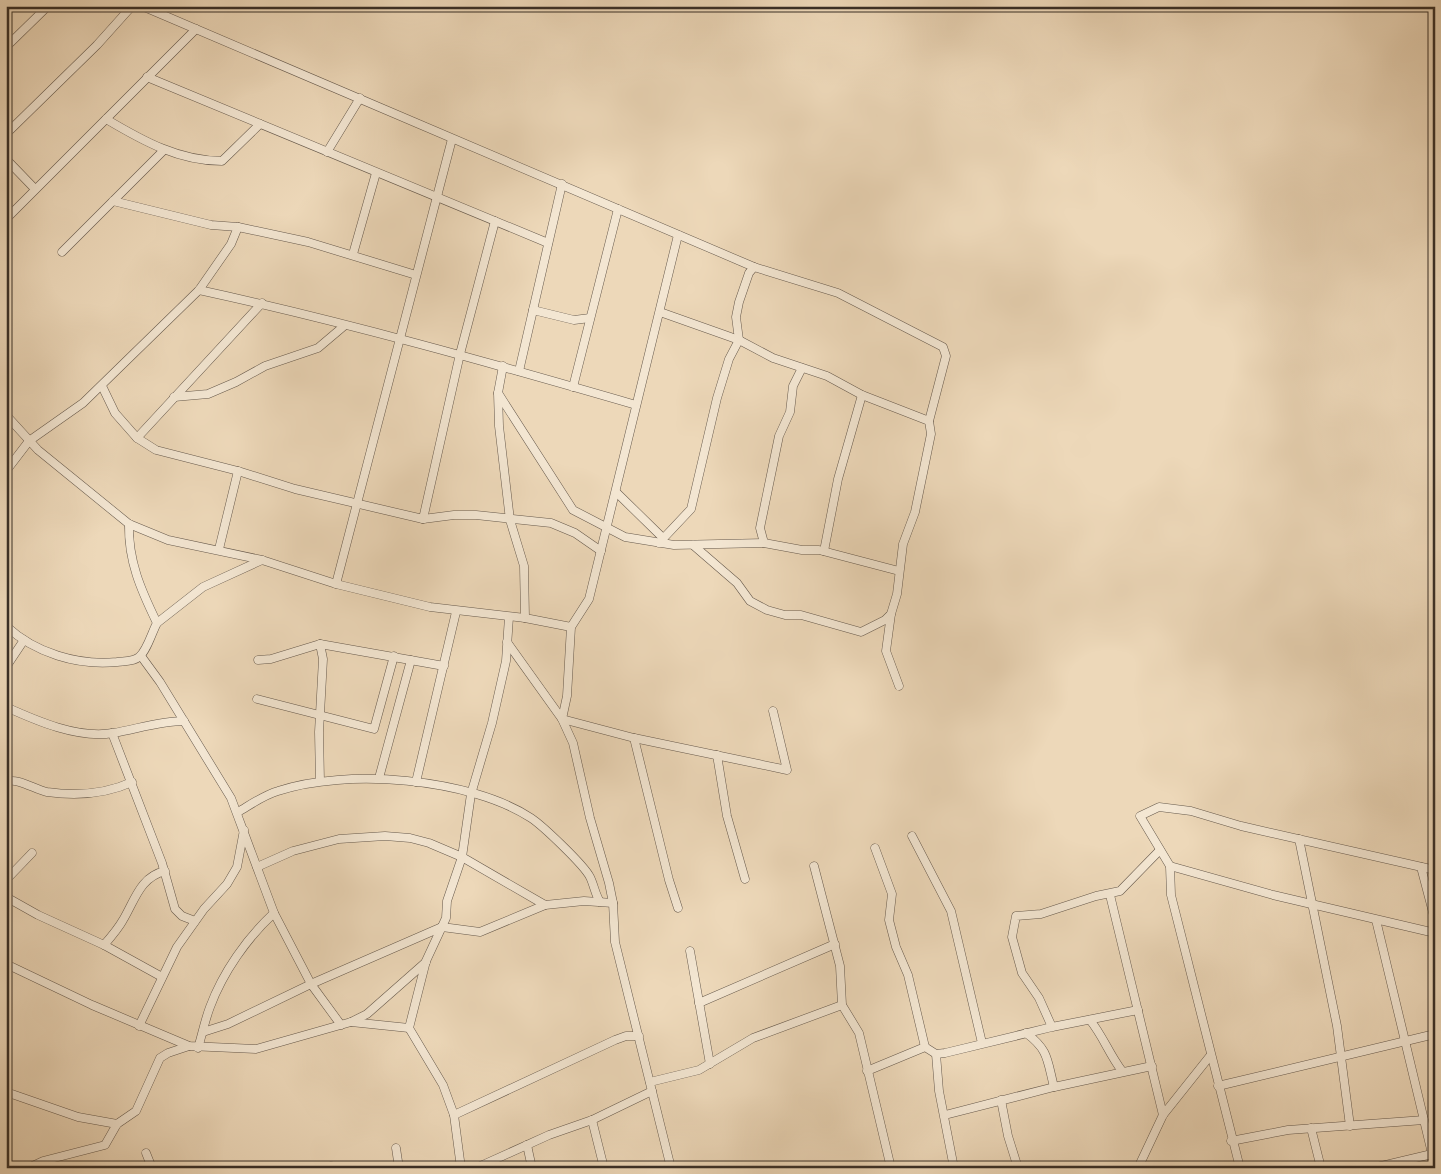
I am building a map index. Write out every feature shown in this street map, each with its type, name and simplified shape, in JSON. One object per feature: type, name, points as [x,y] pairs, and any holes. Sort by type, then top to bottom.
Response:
[{"type":"street","points":[[6,47],[48,6]]},
{"type":"street","points":[[6,134],[97,45],[132,6]]},
{"type":"street","points":[[142,6],[754,267],[838,293],[943,347],[946,356],[929,421],[932,434],[915,512],[903,544],[897,594],[891,614],[886,651],[899,686]]},
{"type":"street","points":[[6,219],[196,29]]},
{"type":"street","points":[[147,77],[548,243]]},
{"type":"street","points":[[327,152],[360,98]]},
{"type":"street","points":[[106,119],[164,150],[194,159],[222,161],[260,124]]},
{"type":"street","points":[[336,584],[452,139]]},
{"type":"street","points":[[62,252],[164,150]]},
{"type":"street","points":[[6,159],[35,189]]},
{"type":"street","points":[[353,254],[376,172]]},
{"type":"street","points":[[519,371],[562,184]]},
{"type":"street","points":[[113,201],[211,225],[238,227],[353,254],[416,275]]},
{"type":"street","points":[[573,387],[618,208]]},
{"type":"street","points":[[423,519],[460,354],[495,221]]},
{"type":"street","points":[[6,471],[29,440],[83,403],[199,290],[230,244],[238,227]]},
{"type":"street","points":[[562,720],[572,626],[589,599],[608,530],[636,405],[678,235]]},
{"type":"street","points":[[660,540],[691,509],[717,398],[729,359],[739,340],[736,316],[739,302],[749,273],[754,267]]},
{"type":"street","points":[[199,290],[262,303],[344,326],[400,337],[636,405]]},
{"type":"street","points":[[137,438],[262,303]]},
{"type":"street","points":[[533,310],[574,320],[590,318]]},
{"type":"street","points":[[660,312],[739,340],[764,354],[827,376],[862,395],[929,421]]},
{"type":"street","points":[[174,397],[208,394],[266,366],[318,348],[344,326]]},
{"type":"street","points":[[503,366],[498,393],[499,426],[510,520],[524,566],[525,618]]},
{"type":"street","points":[[764,543],[760,528],[778,451],[779,436],[790,412],[793,386],[802,368]]},
{"type":"street","points":[[102,386],[115,413],[137,438],[156,450],[238,471],[295,489],[358,502],[423,519],[476,515],[551,523],[575,532],[601,551]]},
{"type":"street","points":[[498,393],[573,510],[608,530],[625,537],[693,545],[764,543],[802,550],[824,551],[899,571]]},
{"type":"street","points":[[824,551],[838,479],[862,395]]},
{"type":"street","points":[[6,416],[29,440],[129,524],[168,540],[219,549],[262,560],[336,584],[456,612],[525,618],[572,626]]},
{"type":"street","points":[[219,549],[238,471]]},
{"type":"street","points":[[616,492],[660,540]]},
{"type":"street","points":[[129,524],[131,560],[139,587],[157,623]]},
{"type":"street","points":[[693,545],[736,583],[750,601],[767,610],[785,615],[802,615],[861,632],[886,620],[891,614]]},
{"type":"street","points":[[6,626],[24,640],[60,657],[95,664],[130,661],[140,656],[157,623],[203,586],[262,560]]},
{"type":"street","points":[[416,782],[456,612]]},
{"type":"street","points":[[461,1168],[454,1115],[436,1070],[409,1028],[426,961],[446,918],[447,901],[462,857],[471,794],[497,704],[499,686],[506,661],[509,617]]},
{"type":"street","points":[[6,667],[24,640]]},
{"type":"street","points":[[507,642],[562,720],[574,743],[590,818],[613,903],[615,942],[671,1168]]},
{"type":"street","points":[[258,660],[271,659],[320,644],[444,666]]},
{"type":"street","points":[[320,644],[323,659],[320,716],[320,781]]},
{"type":"street","points":[[140,656],[184,721],[238,812],[274,913],[311,984],[341,1025]]},
{"type":"street","points":[[257,698],[374,729],[394,656]]},
{"type":"street","points":[[379,778],[411,660]]},
{"type":"street","points":[[6,707],[47,725],[68,730],[112,733],[166,721],[184,721]]},
{"type":"street","points":[[562,720],[634,738],[787,770],[773,711]]},
{"type":"street","points":[[112,733],[165,871],[175,909],[182,916],[195,921]]},
{"type":"street","points":[[634,738],[663,858],[678,908]]},
{"type":"street","points":[[717,755],[727,816],[744,879]]},
{"type":"street","points":[[238,812],[276,791],[320,781],[379,778],[416,782],[471,794],[501,802],[531,817],[547,830],[590,877],[600,902]]},
{"type":"street","points":[[6,782],[18,782],[46,792],[87,794],[113,790],[132,782]]},
{"type":"street","points":[[1240,1168],[1231,1141],[1170,895],[1170,866],[1140,816],[1159,808],[1191,810],[1240,826],[1435,870]]},
{"type":"street","points":[[139,1026],[177,947],[195,921],[227,884],[237,867],[244,829]]},
{"type":"street","points":[[912,836],[950,912],[982,1043]]},
{"type":"street","points":[[258,867],[293,851],[315,844],[363,837],[410,838],[429,843],[462,857],[545,904]]},
{"type":"street","points":[[1299,839],[1343,1055],[1350,1126]]},
{"type":"street","points":[[875,848],[892,894],[888,920],[896,947],[908,975],[925,1047],[936,1054],[1052,1027],[1138,1010]]},
{"type":"street","points":[[1052,1027],[1039,998],[1022,973],[1012,937],[1016,916],[1041,914],[1096,896],[1110,895],[1120,891],[1160,850]]},
{"type":"street","points":[[6,880],[32,853]]},
{"type":"street","points":[[814,866],[840,966],[842,1005],[858,1034],[891,1168]]},
{"type":"street","points":[[1170,866],[1376,920],[1435,933]]},
{"type":"street","points":[[1421,867],[1435,920]]},
{"type":"street","points":[[104,945],[124,918],[137,891],[152,875],[165,871]]},
{"type":"street","points":[[1110,895],[1163,1115]]},
{"type":"street","points":[[6,897],[162,976]]},
{"type":"street","points":[[203,1032],[228,1024],[311,984],[442,927],[480,932],[545,904],[584,901],[613,903]]},
{"type":"street","points":[[198,1048],[210,1008],[224,979],[254,932],[274,913]]},
{"type":"street","points":[[1376,920],[1435,1166]]},
{"type":"street","points":[[699,1004],[835,944]]},
{"type":"street","points":[[690,951],[710,1064]]},
{"type":"street","points":[[6,964],[139,1026],[189,1046],[198,1048],[256,1049],[351,1022],[367,1014],[426,961]]},
{"type":"street","points":[[650,1082],[689,1074],[710,1064],[753,1038],[842,1005]]},
{"type":"street","points":[[1090,1020],[1101,1036],[1110,1056],[1122,1071]]},
{"type":"street","points":[[351,1022],[409,1028]]},
{"type":"street","points":[[1026,1033],[1038,1042],[1045,1052],[1054,1086]]},
{"type":"street","points":[[1218,1086],[1405,1039],[1435,1034]]},
{"type":"street","points":[[454,1115],[615,1040],[626,1036],[639,1036]]},
{"type":"street","points":[[28,1168],[43,1160],[105,1145],[117,1124],[136,1111],[160,1058],[168,1053],[189,1046]]},
{"type":"street","points":[[867,1071],[925,1047]]},
{"type":"street","points":[[936,1054],[939,1091],[954,1168]]},
{"type":"street","points":[[1138,1168],[1163,1115],[1210,1056]]},
{"type":"street","points":[[945,1116],[1054,1086],[1152,1066]]},
{"type":"street","points":[[476,1168],[549,1135],[592,1120],[652,1091]]},
{"type":"street","points":[[6,1092],[78,1117],[117,1124]]},
{"type":"street","points":[[1001,1100],[1008,1136],[1018,1168]]},
{"type":"street","points":[[592,1120],[604,1168]]},
{"type":"street","points":[[1231,1141],[1311,1128],[1424,1120]]},
{"type":"street","points":[[1311,1128],[1321,1168]]},
{"type":"street","points":[[528,1145],[532,1168]]},
{"type":"street","points":[[396,1148],[399,1168]]},
{"type":"street","points":[[146,1154],[152,1168]]},
{"type":"street","points":[[1373,1168],[1432,1154]]}]
